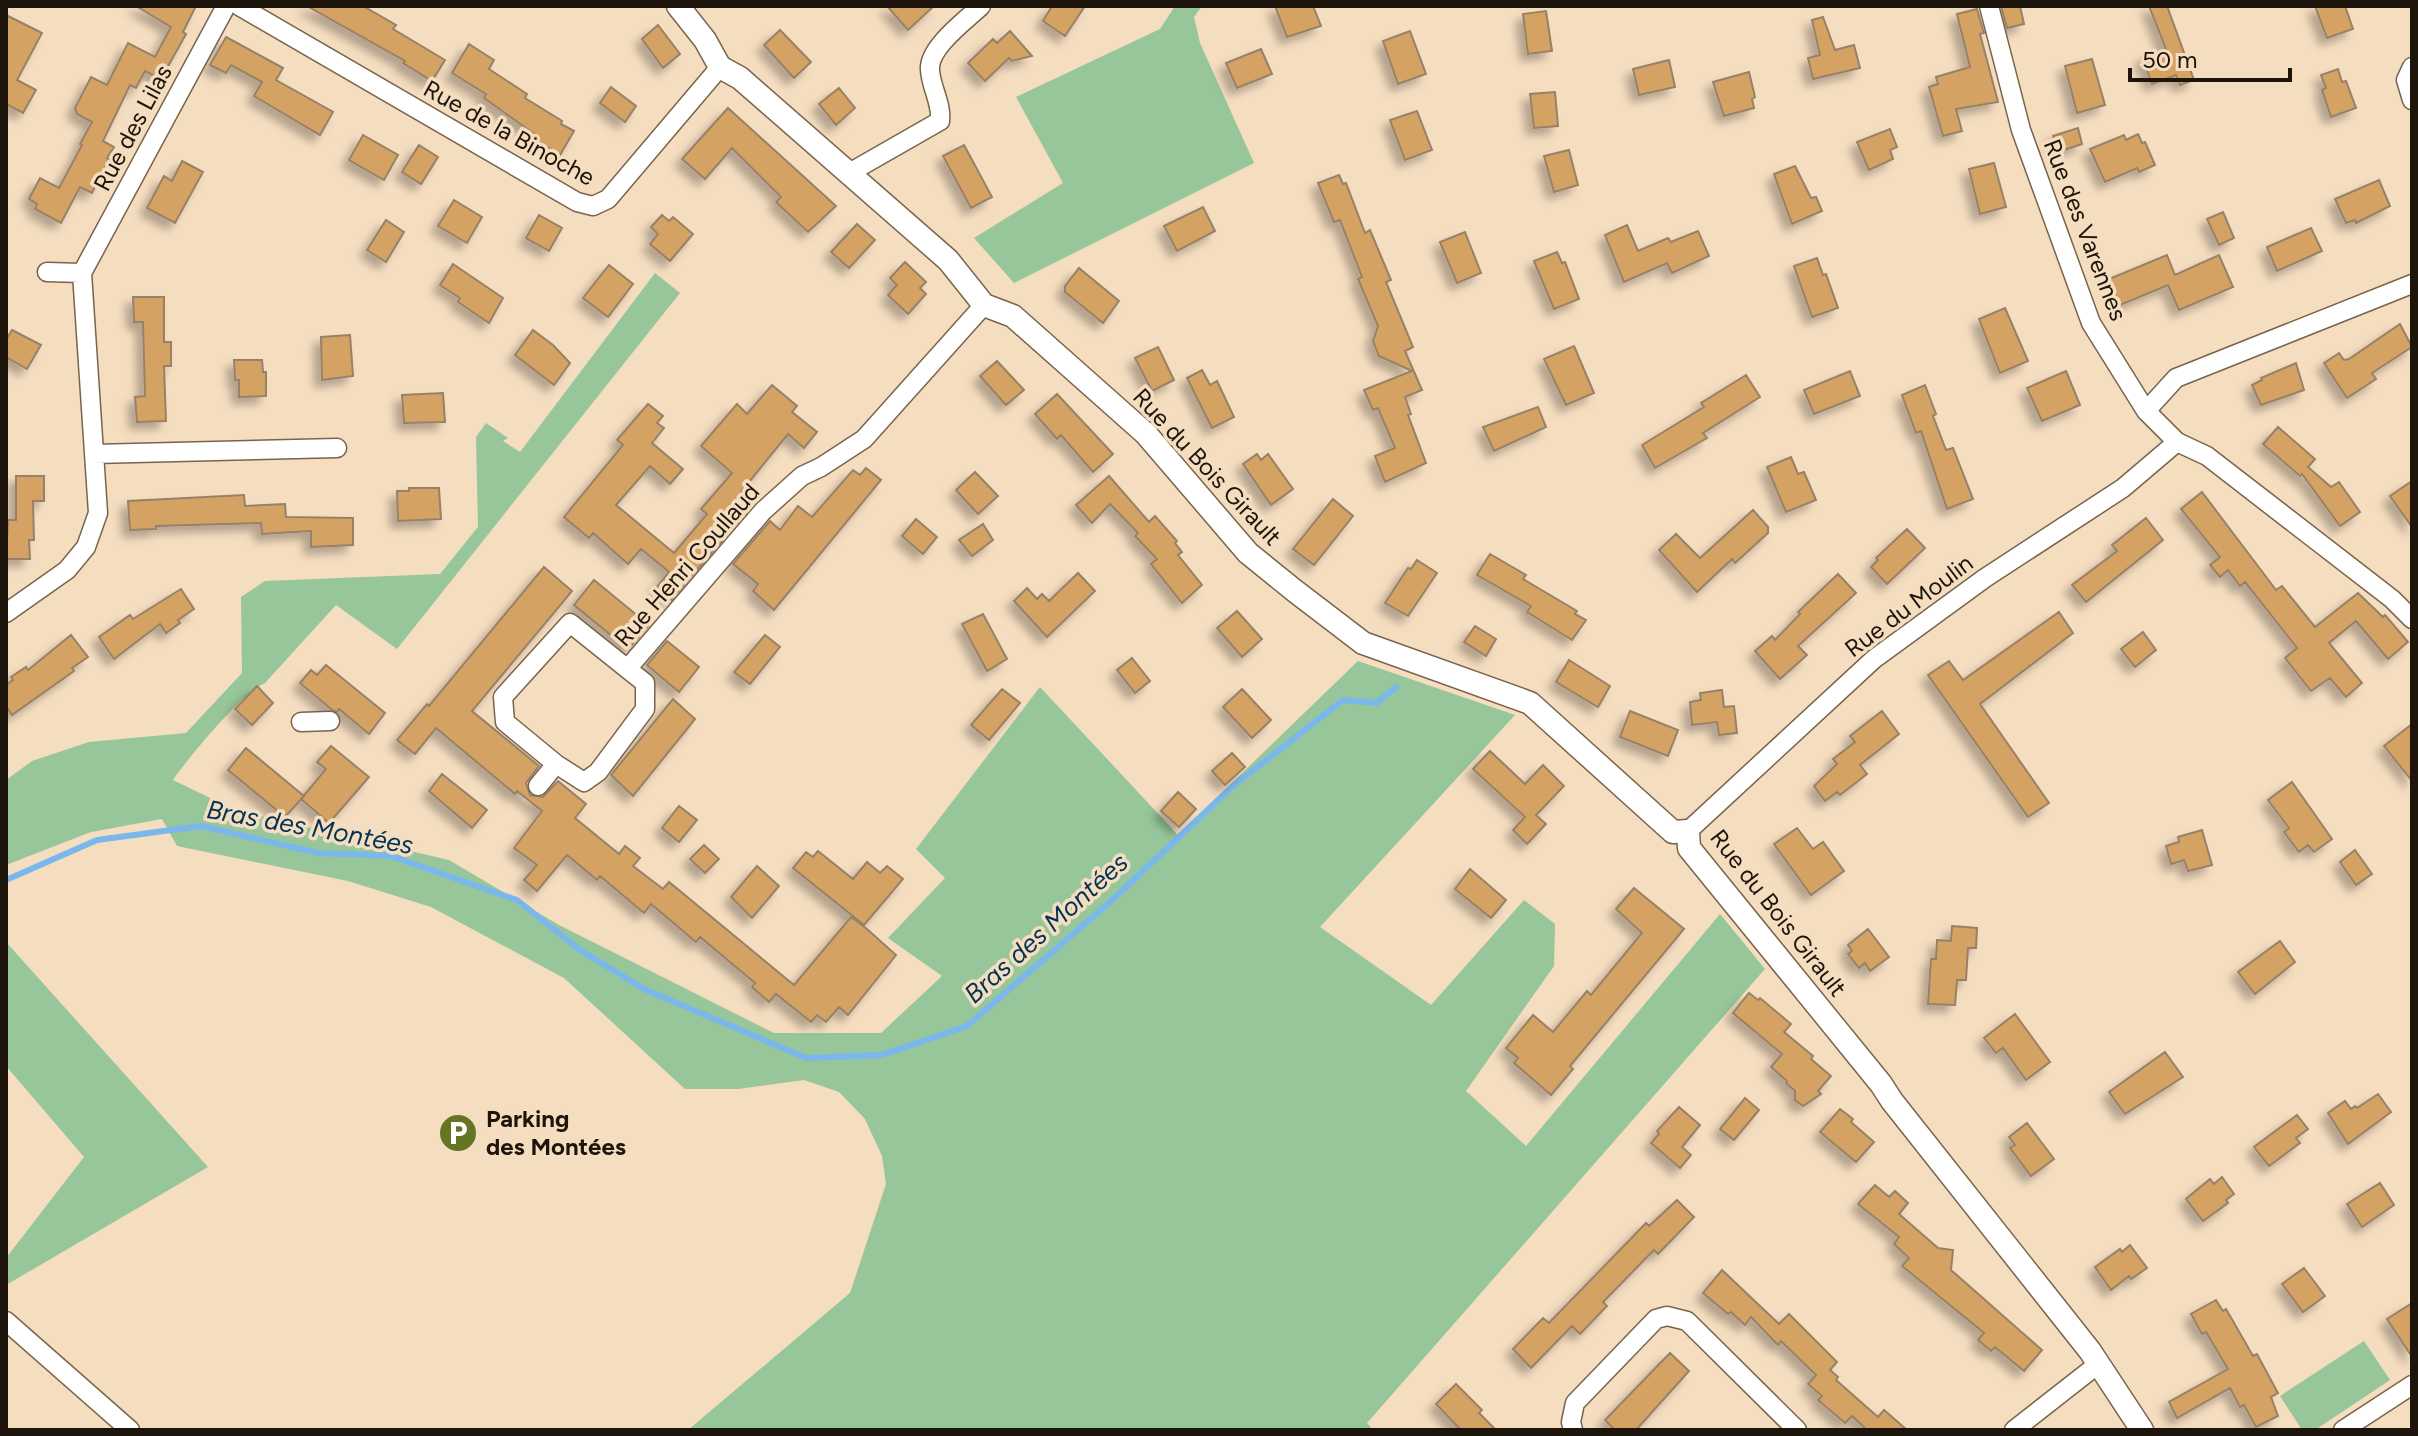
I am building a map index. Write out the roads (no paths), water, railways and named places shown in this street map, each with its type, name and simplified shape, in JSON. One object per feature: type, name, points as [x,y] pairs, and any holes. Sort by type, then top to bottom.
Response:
[{"type":"street","name":"Rue des Lilas","points":[[82,273],[226,6]]},
{"type":"street","name":"Rue de la Binoche","points":[[239,6],[577,202],[593,206],[608,199],[720,67]]},
{"type":"street","name":"Rue du Bois Girault","points":[[678,6],[705,40],[720,67],[740,78],[948,260],[984,305],[1013,316],[1146,434],[1248,553],[1363,643],[1530,703],[1673,832],[1688,831],[1689,848],[2053,1302],[2090,1351],[2142,1430]]},
{"type":"street","points":[[849,173],[940,121],[941,111],[930,71],[932,54],[981,6]]},
{"type":"street","name":"Rue des Varennes","points":[[1989,6],[2021,130],[2091,323],[2146,411],[2177,442],[2207,456],[2392,599],[2412,619]]},
{"type":"street","points":[[2412,67],[2406,80],[2412,100]]},
{"type":"street","points":[[6,613],[67,570],[86,547],[98,513],[82,273],[47,272]]},
{"type":"street","points":[[2146,411],[2176,378],[2412,284]]},
{"type":"street","name":"Rue Henri Coullaud","points":[[628,668],[763,511],[802,476],[864,439],[984,305]]},
{"type":"street","name":"Rue du Moulin","points":[[1688,831],[1874,659],[1985,578],[2123,488],[2177,442]]},
{"type":"street","points":[[94,454],[337,448]]},
{"type":"street","points":[[570,623],[628,668],[645,683],[645,709],[598,772],[584,782],[556,764],[505,722],[503,697],[570,623]]},
{"type":"street","points":[[301,722],[330,721]]},
{"type":"street","points":[[538,786],[556,764]]},
{"type":"street","points":[[1573,1430],[1571,1422],[1575,1403],[1656,1319],[1667,1316],[1687,1321],[1797,1430]]},
{"type":"street","points":[[6,1321],[130,1430]]},
{"type":"street","points":[[2014,1430],[2097,1365]]},
{"type":"street","points":[[2343,1430],[2412,1385]]},
{"type":"waterway","name":"Bras des Montées","points":[[6,880],[97,840],[201,826],[318,853],[391,856],[517,900],[580,950],[644,989],[806,1058],[882,1055],[967,1026],[1110,902],[1233,786],[1343,700],[1377,703],[1396,687]]},
{"type":"place","name":"Parking des Montées","points":[[458,1133]]}]
